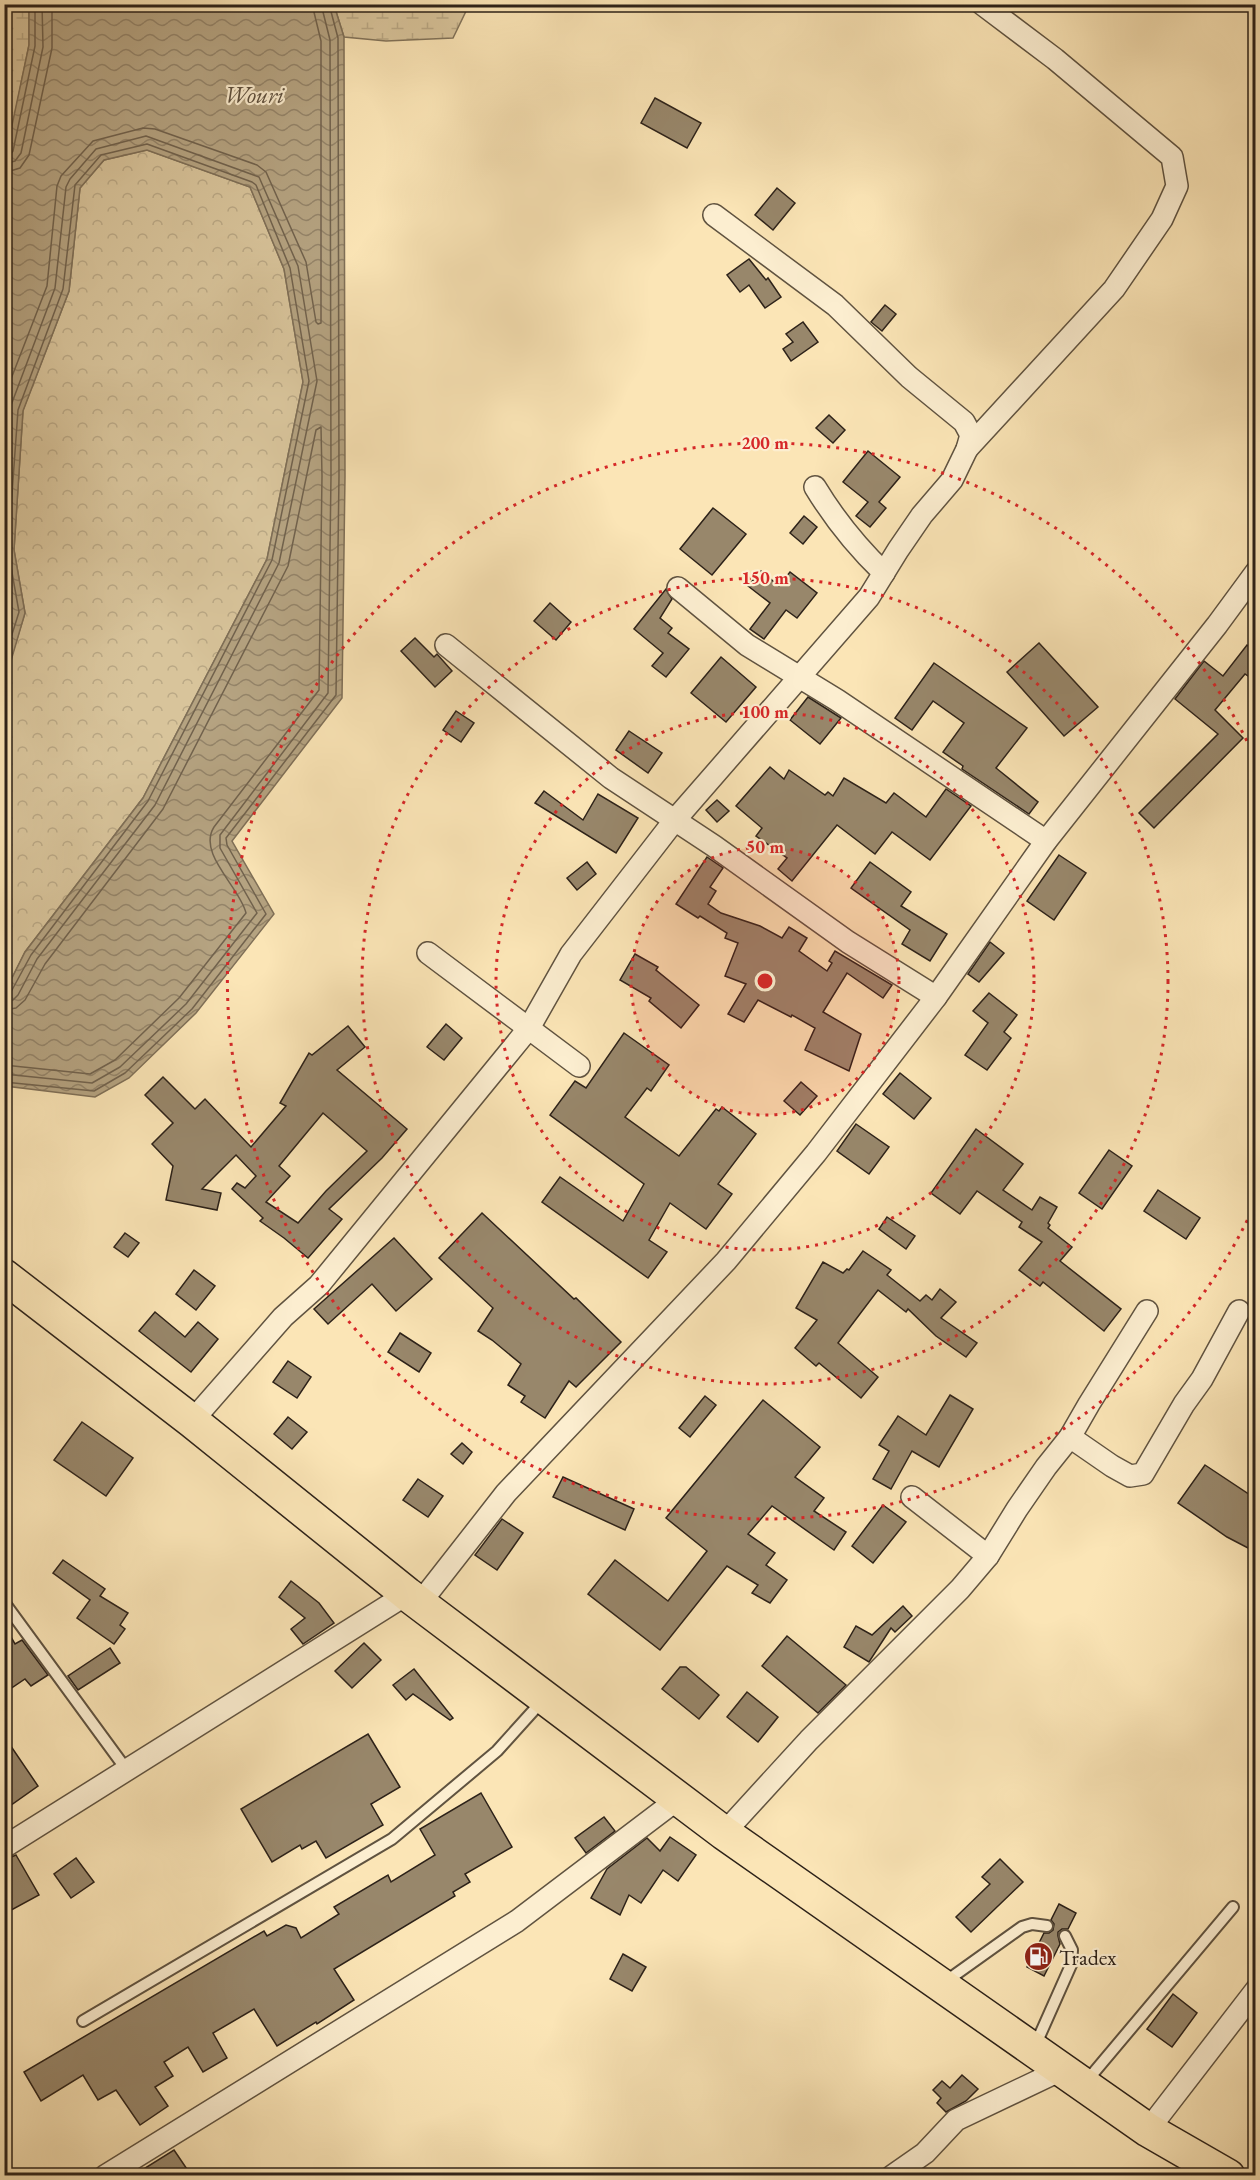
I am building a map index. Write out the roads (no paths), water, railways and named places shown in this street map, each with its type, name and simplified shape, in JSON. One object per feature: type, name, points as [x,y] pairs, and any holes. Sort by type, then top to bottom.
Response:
[{"type":"highway","points":[[4,1276],[192,1421],[413,1598],[724,1833],[1148,2130],[1228,2175]]},
{"type":"street","points":[[967,449],[1114,289],[1162,219],[1177,186],[1172,157],[1055,59],[982,4]]},
{"type":"street","points":[[192,1421],[283,1317],[319,1285],[529,1028],[571,954],[674,821],[869,597],[922,515],[952,480],[967,449],[971,435],[964,422],[909,377],[835,305],[714,215]]},
{"type":"street","points":[[815,487],[831,514],[858,548],[884,573]]},
{"type":"street","points":[[4,1847],[126,1769],[413,1598],[506,1493],[726,1261],[816,1153],[936,997],[1046,841],[1217,625],[1256,572]]},
{"type":"street","points":[[678,588],[747,645],[801,677],[1046,841]]},
{"type":"street","points":[[446,645],[611,778],[714,846],[848,942],[936,997]]},
{"type":"street","points":[[428,953],[579,1066]]},
{"type":"street","points":[[724,1833],[809,1740],[960,1589],[988,1556],[1046,1467],[1071,1437],[1147,1311]]},
{"type":"street","points":[[1071,1437],[1130,1476],[1143,1474],[1202,1378],[1239,1311]]},
{"type":"street","points":[[912,1497],[988,1556]]},
{"type":"street","points":[[105,2175],[517,1920],[678,1799]]},
{"type":"street","points":[[1148,2130],[1256,1990]]},
{"type":"street","points":[[892,2175],[925,2153],[956,2120],[1072,2078]]},
{"type":"lane","points":[[6,1605],[126,1769]]},
{"type":"lane","points":[[83,2022],[392,1839],[497,1750],[545,1698]]},
{"type":"lane","points":[[1072,2078],[1233,1907]]},
{"type":"lane","points":[[940,1985],[1022,1927],[1032,1924],[1047,1926]]},
{"type":"lane","points":[[1033,2051],[1071,1965],[1072,1950],[1065,1936]]},
{"type":"water","name":"Wouri","points":[[29,5],[334,5],[344,37],[345,476],[342,698],[232,841],[274,914],[196,1013],[129,1078],[95,1097],[5,1086],[5,992],[25,952],[143,798],[267,559],[303,382],[284,269],[250,187],[147,150],[104,160],[80,188],[69,291],[23,411],[14,550],[25,613],[5,681],[4,163],[29,45]]},
{"type":"place","name":"Tradex","points":[[1038,1957]]}]
